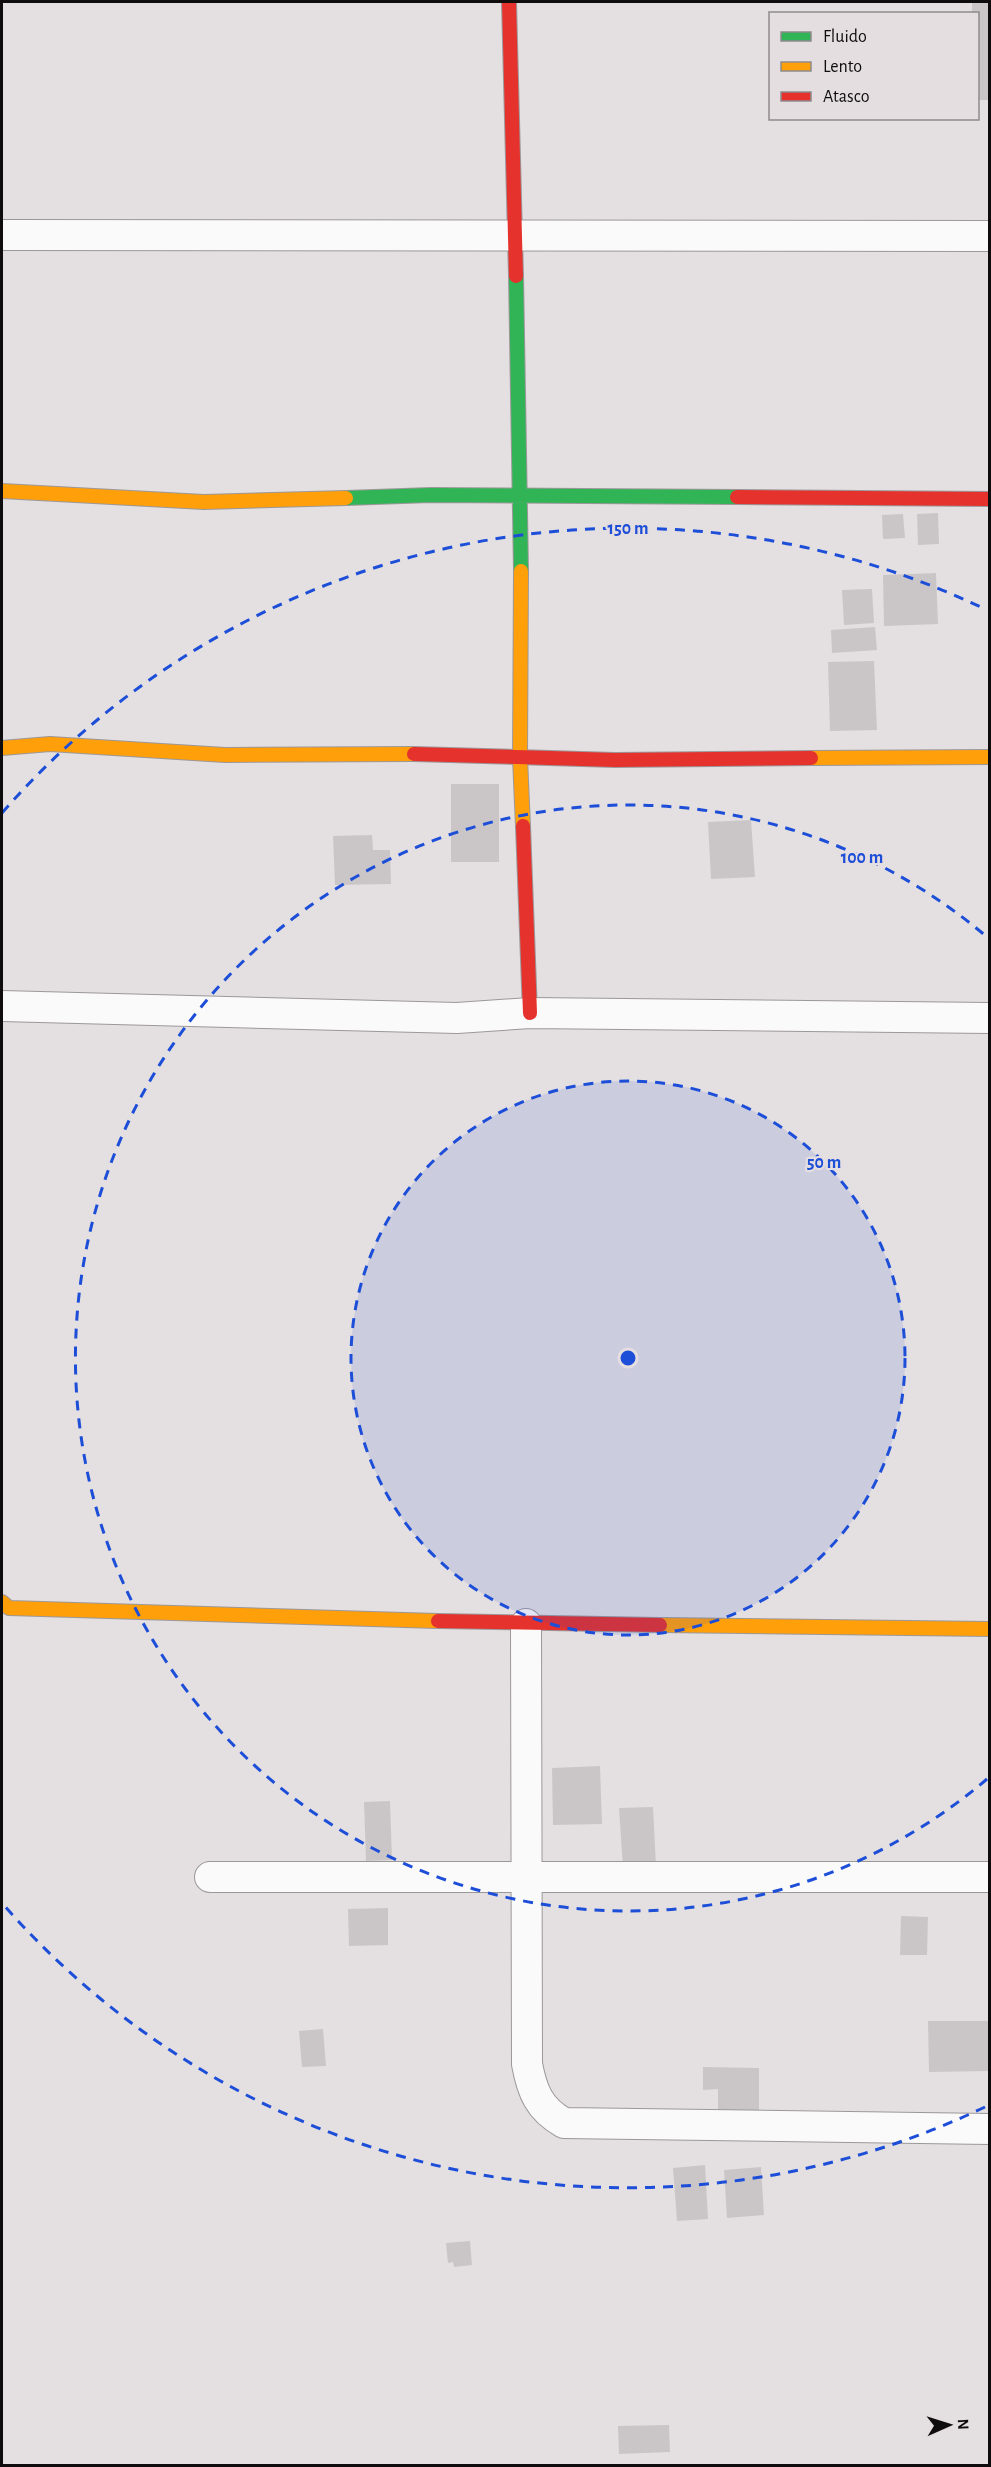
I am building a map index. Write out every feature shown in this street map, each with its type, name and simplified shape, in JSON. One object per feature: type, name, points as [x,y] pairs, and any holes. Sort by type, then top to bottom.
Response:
[{"type":"street","points":[[509,2],[522,496],[520,758],[530,1013]]},
{"type":"street","points":[[2,235],[990,236]]},
{"type":"street","points":[[2,491],[204,502],[522,496],[990,499]]},
{"type":"street","points":[[2,748],[50,744],[225,755],[478,754],[520,758],[627,760],[990,757]]},
{"type":"street","points":[[2,1006],[457,1018],[530,1013],[990,1018]]},
{"type":"street","points":[[2,1602],[9,1608],[526,1624],[990,1629]]},
{"type":"street","points":[[526,1624],[527,2064],[532,2089],[550,2115],[564,2123],[990,2129]]},
{"type":"street","points":[[210,1877],[990,1877]]},
{"type":"building","points":[[972,2],[990,2],[990,100],[979,100],[979,12],[972,12]]},
{"type":"building","points":[[938,513],[939,544],[918,545],[917,514]]},
{"type":"building","points":[[903,514],[905,538],[883,539],[882,515]]},
{"type":"building","points":[[936,573],[938,624],[884,626],[883,575]]},
{"type":"building","points":[[872,589],[874,623],[844,625],[842,590]]},
{"type":"building","points":[[875,627],[877,650],[832,653],[831,630]]},
{"type":"building","points":[[874,661],[877,730],[830,731],[828,662]]},
{"type":"building","points":[[451,784],[499,784],[499,862],[451,862]]},
{"type":"building","points":[[751,820],[755,877],[711,879],[708,822]]},
{"type":"building","points":[[372,835],[373,850],[390,850],[391,884],[335,885],[333,836]]},
{"type":"building","points":[[600,1766],[602,1824],[553,1825],[552,1768]]},
{"type":"building","points":[[390,1801],[392,1860],[366,1861],[364,1802]]},
{"type":"building","points":[[653,1807],[656,1866],[623,1867],[619,1808]]},
{"type":"building","points":[[388,1908],[388,1945],[349,1946],[348,1909]]},
{"type":"building","points":[[901,1916],[928,1917],[927,1955],[900,1955]]},
{"type":"building","points":[[928,2021],[990,2021],[990,2071],[929,2072]]},
{"type":"building","points":[[323,2029],[326,2066],[302,2067],[299,2031]]},
{"type":"building","points":[[703,2067],[759,2068],[759,2114],[718,2113],[718,2089],[703,2090]]},
{"type":"building","points":[[705,2165],[708,2219],[677,2221],[673,2168]]},
{"type":"building","points":[[761,2167],[764,2215],[727,2218],[724,2170]]},
{"type":"building","points":[[470,2241],[472,2265],[454,2267],[453,2262],[448,2263],[446,2243]]},
{"type":"building","points":[[669,2425],[670,2452],[619,2454],[618,2426]]},
{"type":"traffic: fast","points":[[516,276],[521,571]]},
{"type":"traffic: fast","points":[[346,498],[431,495],[737,497]]},
{"type":"traffic: slow","points":[[2,491],[204,502],[346,498]]},
{"type":"traffic: slow","points":[[521,571],[520,758],[523,826]]},
{"type":"traffic: slow","points":[[2,748],[50,744],[225,755],[414,754]]},
{"type":"traffic: slow","points":[[811,758],[990,757]]},
{"type":"traffic: slow","points":[[2,1602],[9,1608],[438,1621]]},
{"type":"traffic: slow","points":[[660,1625],[990,1629]]},
{"type":"traffic: jam","points":[[509,2],[516,276]]},
{"type":"traffic: jam","points":[[737,497],[990,499]]},
{"type":"traffic: jam","points":[[414,754],[615,760],[811,758]]},
{"type":"traffic: jam","points":[[523,826],[530,1013]]},
{"type":"traffic: jam","points":[[438,1621],[660,1625]]}]
